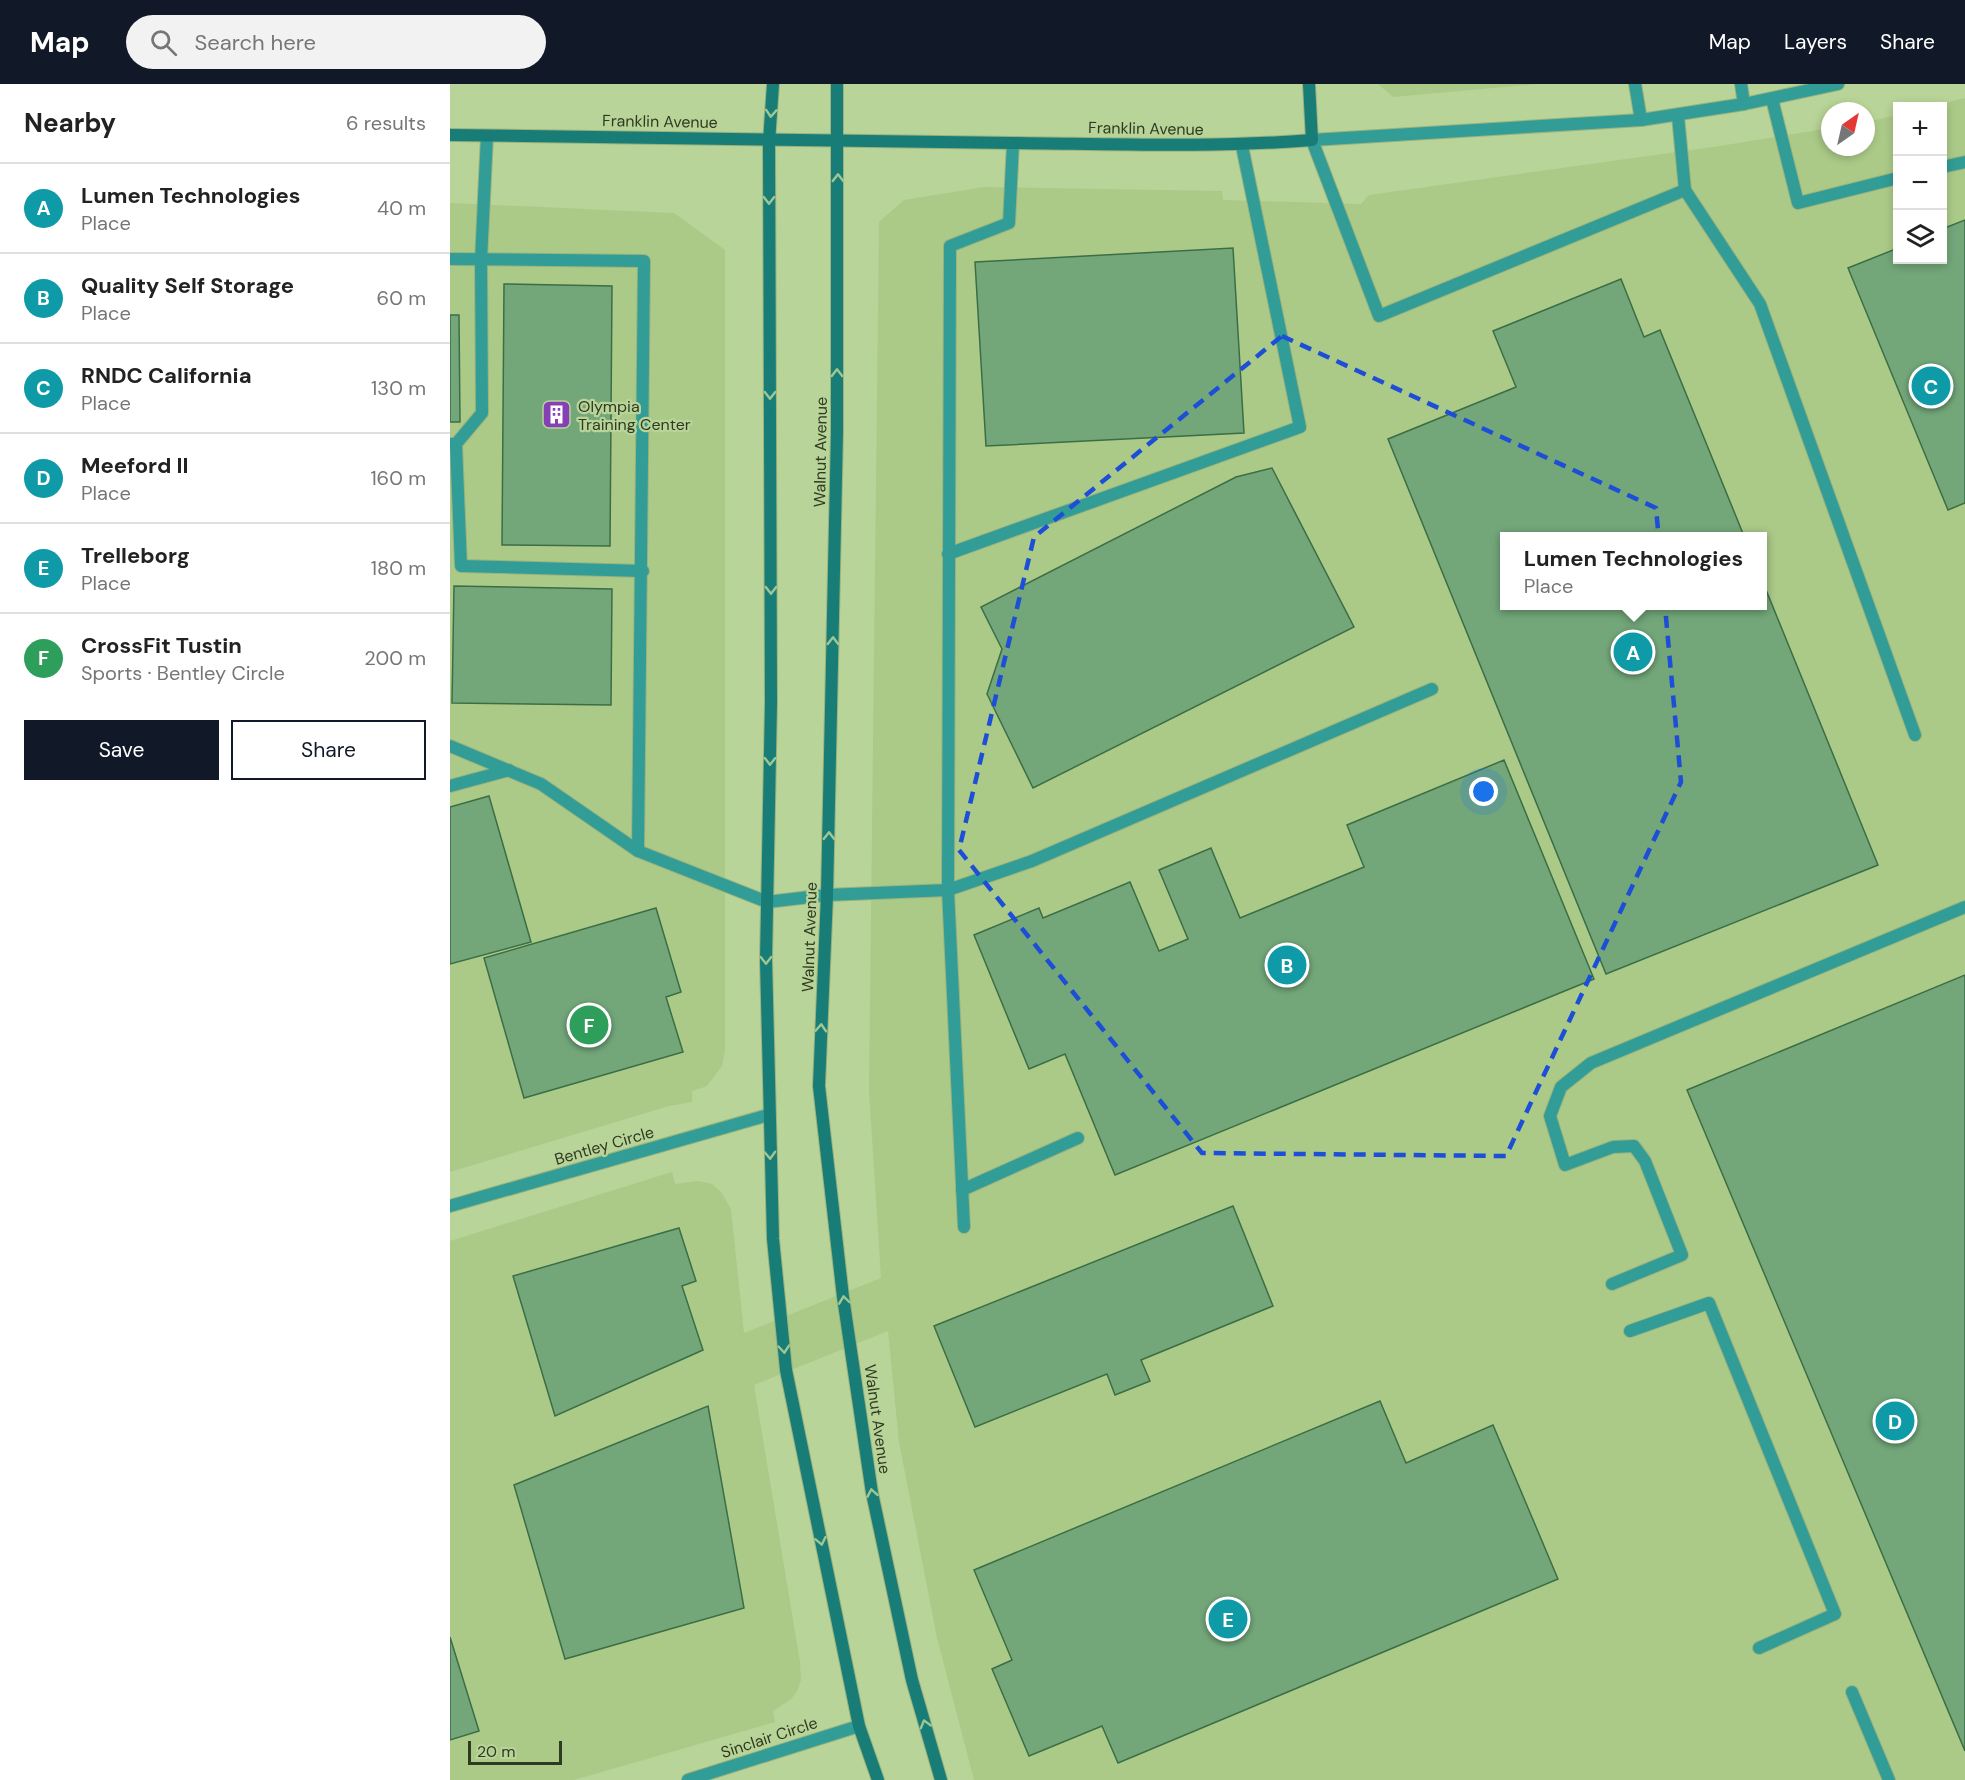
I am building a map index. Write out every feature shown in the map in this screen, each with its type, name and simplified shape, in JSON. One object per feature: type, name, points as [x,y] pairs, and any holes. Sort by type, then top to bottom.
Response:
[{"type":"main road","points":[[773,84],[769,142],[771,702],[767,902],[768,1115],[773,1239],[786,1370],[859,1726],[878,1780]]},
{"type":"main road","name":"Walnut Avenue","points":[[837,84],[837,431],[827,895],[819,1086],[843,1297],[872,1493],[912,1680],[941,1780]]},
{"type":"main road","points":[[1309,84],[1312,140]]},
{"type":"main road","name":"Franklin Avenue","points":[[450,135],[715,138],[769,142],[1242,146],[1312,140]]},
{"type":"street","points":[[1635,84],[1641,120]]},
{"type":"street","points":[[1741,84],[1744,104]]},
{"type":"street","name":"Franklin Avenue","points":[[1312,140],[1641,120],[1678,116],[1772,99],[1838,84]]},
{"type":"street","points":[[1772,99],[1798,203],[1893,179]]},
{"type":"street","points":[[1678,116],[1685,190],[1760,304],[1915,735]]},
{"type":"street","points":[[487,136],[481,260],[482,413],[453,444],[455,533],[460,566],[643,571]]},
{"type":"street","points":[[1312,140],[1379,316],[1685,190]]},
{"type":"street","points":[[964,1227],[948,890],[950,246],[1009,223],[1013,143]]},
{"type":"street","points":[[948,554],[1300,427],[1242,146]]},
{"type":"street","points":[[1947,166],[1965,162]]},
{"type":"street","points":[[450,259],[644,261],[643,571],[638,851]]},
{"type":"street","points":[[450,746],[541,784],[638,851],[767,902],[827,895],[948,890],[1032,861],[1432,689]]},
{"type":"street","points":[[450,786],[509,770]]},
{"type":"street","points":[[1612,1284],[1682,1254],[1645,1161],[1634,1146],[1613,1147],[1565,1165],[1550,1116],[1561,1087],[1591,1063],[1965,906]]},
{"type":"street","name":"Bentley Circle","points":[[450,1206],[768,1115]]},
{"type":"street","points":[[962,1190],[1078,1138]]},
{"type":"street","points":[[1630,1331],[1709,1303],[1835,1614],[1759,1648]]},
{"type":"street","points":[[1852,1692],[1889,1780]]},
{"type":"street","name":"Sinclair Circle","points":[[688,1780],[859,1726]]},
{"type":"highlighted area","points":[[1282,336],[1656,508],[1681,782],[1506,1156],[1202,1153],[959,850],[1034,537]]},
{"type":"shaded area","points":[[1378,84],[1538,84],[1393,97]]},
{"type":"shaded area","points":[[1965,98],[1965,1780],[974,1780],[937,1638],[899,1442],[888,1331],[754,1385],[800,1662],[801,1680],[797,1691],[791,1699],[773,1711],[775,1722],[574,1780],[450,1780],[450,1241],[672,1172],[675,1184],[698,1181],[712,1184],[722,1193],[731,1209],[744,1333],[881,1278],[869,1091],[879,222],[904,200],[984,187],[1222,191],[1223,200],[1361,204],[1369,195],[1720,146],[1821,129],[1821,156],[1875,156],[1875,120],[1893,116],[1893,264],[1947,264],[1947,102]]},
{"type":"shaded area","points":[[450,203],[674,213],[725,250],[725,1050],[722,1066],[707,1086],[692,1091],[692,1102],[669,1106],[450,1172]]},
{"type":"building","points":[[1965,220],[1965,503],[1948,510],[1848,268],[1893,250],[1893,264],[1947,264],[1947,227]]},
{"type":"building","points":[[1233,248],[1244,433],[986,446],[975,262]]},
{"type":"building","points":[[1621,279],[1644,337],[1660,330],[1742,532],[1500,532],[1500,610],[1767,610],[1767,592],[1878,865],[1606,974],[1388,439],[1516,387],[1493,331]]},
{"type":"building","name":"Olympia Training Center","points":[[504,284],[612,286],[610,546],[502,545]]},
{"type":"building","points":[[450,315],[459,315],[460,422],[450,422]]},
{"type":"building","points":[[1272,468],[1354,627],[1033,788],[987,694],[1002,649],[981,607],[1236,477]]},
{"type":"building","points":[[454,586],[612,589],[611,705],[452,703]]},
{"type":"building","points":[[1504,760],[1594,979],[1115,1175],[1065,1054],[1029,1069],[974,935],[1039,908],[1043,918],[1130,882],[1159,951],[1188,939],[1159,870],[1211,848],[1240,918],[1364,867],[1347,825]]},
{"type":"building","points":[[489,796],[531,942],[450,964],[450,807]]},
{"type":"building","points":[[656,908],[681,992],[666,997],[683,1052],[524,1098],[484,958]]},
{"type":"building","points":[[1965,975],[1965,1751],[1687,1090]]},
{"type":"building","points":[[1233,1206],[1273,1306],[1141,1360],[1150,1381],[1115,1395],[1107,1374],[975,1427],[934,1326]]},
{"type":"building","points":[[679,1228],[696,1281],[682,1286],[703,1350],[555,1416],[513,1276]]},
{"type":"building","points":[[1380,1401],[1406,1463],[1493,1425],[1558,1579],[1118,1763],[1102,1726],[1029,1756],[992,1669],[1012,1660],[974,1570]]},
{"type":"building","points":[[708,1406],[744,1608],[565,1659],[514,1485]]},
{"type":"building","points":[[450,1637],[479,1731],[450,1740]]},
{"type":"place","name":"RNDC California","points":[[1931,386]]},
{"type":"place","name":"Olympia Training Center","points":[[557,415]]},
{"type":"place","name":"Lumen Technologies","points":[[1633,652]]},
{"type":"place","name":"Quality Self Storage","points":[[1287,965]]},
{"type":"place","name":"CrossFit Tustin","points":[[589,1025]]},
{"type":"place","name":"Meeford II","points":[[1895,1421]]},
{"type":"place","name":"Trelleborg","points":[[1228,1619]]}]
